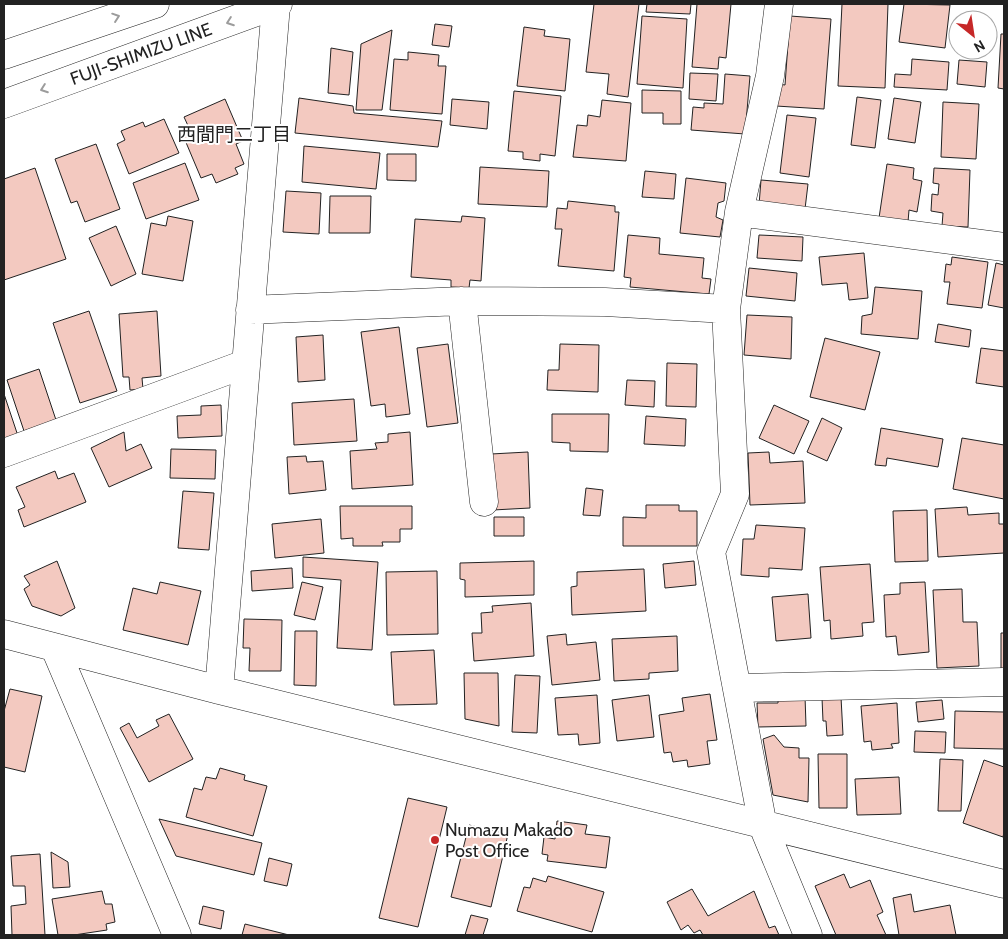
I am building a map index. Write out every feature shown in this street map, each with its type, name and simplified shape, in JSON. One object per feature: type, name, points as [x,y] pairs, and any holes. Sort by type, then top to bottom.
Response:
[{"type":"street","points":[[4,55],[85,16],[155,4]]},
{"type":"street","points":[[778,4],[770,76],[739,212],[726,309],[735,494],[711,552],[763,826],[808,935]]},
{"type":"street","points":[[219,690],[245,364],[277,5]]},
{"type":"street","name":"FUJI-SHIMIZU LINE","points":[[4,104],[277,5]]},
{"type":"street","points":[[739,212],[1004,247]]},
{"type":"street","points":[[250,310],[462,301],[605,302],[726,309]]},
{"type":"street","points":[[462,301],[484,502]]},
{"type":"street","points":[[4,453],[245,364]]},
{"type":"street","points":[[6,630],[55,648],[219,690],[763,826],[1004,884]]},
{"type":"street","points":[[55,648],[176,935]]},
{"type":"street","points":[[736,688],[1004,682]]},
{"type":"building","points":[[594,4],[639,4],[628,97],[607,94],[609,74],[586,72]]},
{"type":"building","points":[[647,4],[691,4],[690,14],[646,12]]},
{"type":"building","points":[[697,4],[731,4],[726,58],[719,57],[718,69],[692,67]]},
{"type":"building","points":[[842,4],[888,4],[885,88],[838,86]]},
{"type":"building","points":[[904,4],[950,5],[945,48],[899,42]]},
{"type":"building","points":[[642,16],[687,19],[683,88],[637,84]]},
{"type":"building","points":[[790,16],[831,19],[824,109],[776,106],[778,84],[785,85]]},
{"type":"building","points":[[435,24],[452,26],[449,47],[432,45]]},
{"type":"building","points":[[524,27],[545,30],[544,36],[570,39],[565,91],[517,86]]},
{"type":"building","points":[[392,30],[382,110],[356,110],[361,44]]},
{"type":"building","points":[[1001,34],[1004,34],[1004,89],[998,88]]},
{"type":"building","points":[[331,48],[353,52],[349,95],[328,93]]},
{"type":"building","points":[[408,52],[439,55],[438,66],[446,66],[442,114],[390,110],[394,59],[408,60]]},
{"type":"building","points":[[912,59],[949,62],[947,90],[894,87],[895,74],[911,75]]},
{"type":"building","points":[[959,60],[987,62],[985,87],[957,84]]},
{"type":"building","points":[[690,73],[718,74],[716,101],[689,99]]},
{"type":"building","points":[[725,74],[750,76],[745,134],[691,130],[693,107],[704,108],[704,103],[723,104]]},
{"type":"building","points":[[642,90],[681,91],[681,124],[663,124],[663,113],[642,113]]},
{"type":"building","points":[[514,91],[561,96],[555,156],[540,154],[540,161],[523,159],[523,152],[508,151]]},
{"type":"building","points":[[857,97],[881,100],[875,148],[851,145]]},
{"type":"building","points":[[299,98],[353,106],[354,113],[442,121],[438,147],[295,133]]},
{"type":"building","points":[[894,98],[921,102],[915,143],[888,139]]},
{"type":"building","points":[[225,99],[243,141],[236,144],[244,164],[235,168],[238,174],[216,183],[212,174],[201,178],[182,133],[190,130],[184,117]]},
{"type":"building","points":[[452,99],[489,102],[487,129],[450,125]]},
{"type":"building","points":[[602,100],[631,103],[626,161],[573,157],[577,125],[587,126],[588,115],[600,117]]},
{"type":"building","points":[[943,102],[979,104],[976,159],[941,157]]},
{"type":"building","points":[[787,115],[816,118],[809,177],[780,173]]},
{"type":"building","points":[[164,119],[179,153],[129,174],[117,144],[125,140],[121,131],[143,122],[145,127]]},
{"type":"building","points":[[96,144],[120,209],[85,222],[77,201],[71,203],[55,159]]},
{"type":"building","points":[[304,146],[380,153],[376,189],[302,182]]},
{"type":"building","points":[[387,154],[416,154],[416,181],[387,180]]},
{"type":"building","points":[[185,163],[199,200],[146,219],[133,183]]},
{"type":"building","points":[[887,164],[914,168],[913,179],[922,181],[917,212],[909,210],[908,222],[879,218]]},
{"type":"building","points":[[480,167],[549,171],[547,207],[478,204]]},
{"type":"building","points":[[35,168],[66,259],[4,280],[4,179]]},
{"type":"building","points":[[934,168],[970,170],[968,227],[942,226],[943,213],[931,211],[932,194],[938,195],[939,184],[933,183]]},
{"type":"building","points":[[645,171],[676,174],[674,199],[642,197]]},
{"type":"building","points":[[686,178],[726,183],[724,201],[718,203],[716,217],[723,220],[720,237],[680,233]]},
{"type":"building","points":[[761,180],[808,184],[805,209],[759,205]]},
{"type":"building","points":[[286,191],[321,193],[319,234],[283,232]]},
{"type":"building","points":[[330,196],[371,196],[370,233],[329,233]]},
{"type":"building","points":[[568,201],[615,206],[615,212],[619,212],[614,271],[558,266],[562,229],[555,229],[557,208],[567,209]]},
{"type":"building","points":[[168,216],[193,221],[183,281],[142,274],[151,223],[166,226]]},
{"type":"building","points":[[462,216],[485,218],[481,281],[470,280],[469,288],[451,287],[451,280],[411,277],[415,219],[461,222]]},
{"type":"building","points":[[116,226],[136,274],[111,286],[89,238]]},
{"type":"building","points":[[628,235],[660,238],[659,254],[704,258],[702,278],[711,279],[709,294],[630,287],[631,278],[624,277]]},
{"type":"building","points":[[759,235],[803,237],[802,261],[757,258]]},
{"type":"building","points":[[864,253],[868,298],[849,300],[847,283],[822,285],[819,257]]},
{"type":"building","points":[[952,257],[988,262],[982,308],[947,304],[950,282],[944,282],[946,264],[951,265]]},
{"type":"building","points":[[996,263],[1004,265],[1004,308],[988,305]]},
{"type":"building","points":[[749,268],[797,273],[795,301],[746,296]]},
{"type":"building","points":[[875,287],[922,291],[918,339],[861,334],[862,316],[872,314]]},
{"type":"building","points":[[89,311],[117,391],[80,403],[53,323]]},
{"type":"building","points":[[157,311],[161,376],[142,378],[143,389],[130,390],[129,377],[123,377],[119,314]]},
{"type":"building","points":[[747,315],[792,317],[791,359],[744,355]]},
{"type":"building","points":[[938,324],[971,330],[969,347],[935,342]]},
{"type":"building","points":[[399,327],[410,414],[386,417],[385,404],[371,406],[361,332]]},
{"type":"building","points":[[323,335],[325,380],[298,382],[296,337]]},
{"type":"building","points":[[825,338],[880,352],[865,410],[810,397]]},
{"type":"building","points":[[448,344],[458,423],[427,427],[417,348]]},
{"type":"building","points":[[560,344],[599,345],[598,392],[547,390],[548,370],[559,370]]},
{"type":"building","points":[[981,348],[1004,351],[1004,387],[976,383]]},
{"type":"building","points":[[667,363],[697,364],[696,407],[666,406]]},
{"type":"building","points":[[39,369],[56,420],[24,431],[7,380]]},
{"type":"building","points":[[627,380],[655,381],[654,407],[625,405]]},
{"type":"building","points":[[4,394],[18,436],[4,441]]},
{"type":"building","points":[[354,399],[357,441],[294,445],[292,403]]},
{"type":"building","points":[[221,405],[222,436],[178,438],[177,416],[201,415],[201,406]]},
{"type":"building","points":[[774,405],[809,421],[794,454],[759,438]]},
{"type":"building","points":[[552,414],[609,414],[608,452],[570,451],[570,443],[552,442]]},
{"type":"building","points":[[646,416],[686,419],[685,446],[644,444]]},
{"type":"building","points":[[822,418],[842,428],[827,461],[807,452]]},
{"type":"building","points":[[881,428],[943,439],[938,467],[887,458],[886,466],[875,465]]},
{"type":"building","points":[[124,432],[126,451],[141,444],[152,468],[109,487],[91,448]]},
{"type":"building","points":[[410,432],[413,485],[352,489],[350,451],[377,449],[375,443],[388,442],[388,434]]},
{"type":"building","points":[[962,438],[1004,445],[1004,499],[953,489]]},
{"type":"building","points":[[171,449],[216,450],[215,479],[170,478]]},
{"type":"building","points":[[528,452],[530,508],[493,510],[491,454]]},
{"type":"building","points":[[769,452],[770,463],[803,461],[805,503],[750,505],[748,453]]},
{"type":"building","points":[[306,456],[307,462],[323,461],[326,490],[289,494],[287,457]]},
{"type":"building","points":[[55,471],[58,479],[74,473],[86,502],[24,527],[18,510],[25,507],[16,487]]},
{"type":"building","points":[[586,488],[603,490],[600,516],[583,515]]},
{"type":"building","points":[[183,491],[214,493],[209,550],[178,548]]},
{"type":"building","points":[[646,505],[679,505],[679,511],[697,511],[697,546],[623,546],[623,517],[646,518]]},
{"type":"building","points":[[340,506],[412,506],[412,529],[400,529],[400,542],[382,542],[383,546],[353,546],[353,538],[341,539]]},
{"type":"building","points":[[967,507],[968,515],[999,513],[999,524],[1004,524],[1004,553],[938,557],[935,509]]},
{"type":"building","points":[[927,510],[928,561],[895,562],[893,511]]},
{"type":"building","points":[[494,517],[524,517],[524,536],[494,536]]},
{"type":"building","points":[[321,519],[324,553],[275,558],[272,524]]},
{"type":"building","points":[[756,525],[805,528],[802,570],[769,568],[769,577],[741,575],[743,539],[754,539]]},
{"type":"building","points":[[303,557],[378,562],[372,650],[337,648],[341,580],[303,577]]},
{"type":"building","points":[[57,561],[75,608],[61,616],[32,606],[24,589],[30,585],[24,576]]},
{"type":"building","points":[[534,561],[534,595],[465,597],[465,580],[460,579],[460,563]]},
{"type":"building","points":[[694,561],[696,585],[665,588],[663,564]]},
{"type":"building","points":[[870,564],[874,622],[862,623],[863,636],[831,639],[830,620],[824,621],[820,567]]},
{"type":"building","points":[[292,568],[293,588],[252,591],[251,571]]},
{"type":"building","points":[[644,569],[646,611],[572,615],[571,587],[577,586],[577,572]]},
{"type":"building","points":[[437,571],[438,634],[387,635],[386,572]]},
{"type":"building","points":[[160,582],[201,591],[188,645],[123,630],[133,588],[157,594]]},
{"type":"building","points":[[302,582],[323,587],[315,620],[294,615]]},
{"type":"building","points":[[925,582],[929,652],[898,655],[896,636],[886,637],[884,595],[900,594],[900,583]]},
{"type":"building","points":[[962,589],[963,622],[977,622],[979,666],[937,668],[933,590]]},
{"type":"building","points":[[808,594],[811,638],[776,641],[772,597]]},
{"type":"building","points":[[531,603],[534,656],[474,661],[472,633],[482,633],[481,613],[493,612],[492,606]]},
{"type":"building","points":[[244,619],[282,620],[281,671],[249,671],[250,648],[243,648]]},
{"type":"building","points":[[295,631],[317,631],[316,686],[294,685]]},
{"type":"building","points":[[1001,633],[1004,633],[1004,669],[1001,669]]},
{"type":"building","points":[[566,634],[567,645],[596,642],[600,680],[552,685],[547,636]]},
{"type":"building","points":[[677,636],[678,671],[649,673],[649,679],[614,681],[612,639]]},
{"type":"building","points":[[434,650],[437,704],[394,705],[391,652]]},
{"type":"building","points":[[464,673],[498,673],[499,726],[465,719]]},
{"type":"building","points":[[515,675],[540,676],[537,733],[512,732]]},
{"type":"building","points":[[10,689],[42,696],[25,772],[4,767],[4,711]]},
{"type":"building","points":[[710,694],[717,740],[707,741],[710,764],[688,767],[687,760],[673,762],[671,752],[664,753],[659,715],[684,711],[682,698]]},
{"type":"building","points":[[597,695],[600,743],[579,745],[578,734],[558,735],[555,698]]},
{"type":"building","points":[[649,695],[654,737],[617,741],[612,700]]},
{"type":"building","points":[[805,696],[806,726],[758,727],[757,703],[778,703],[778,697]]},
{"type":"building","points":[[841,697],[843,735],[827,736],[826,721],[823,721],[822,698]]},
{"type":"building","points":[[942,700],[944,719],[918,722],[916,702]]},
{"type":"building","points":[[897,703],[899,743],[891,744],[893,748],[872,750],[871,741],[864,742],[861,706]]},
{"type":"building","points":[[955,711],[1004,712],[1004,749],[954,748]]},
{"type":"building","points":[[169,714],[193,759],[149,782],[120,728],[129,723],[137,738],[159,726],[156,720]]},
{"type":"building","points":[[915,731],[946,732],[945,753],[914,752]]},
{"type":"building","points":[[774,735],[784,747],[799,748],[799,758],[809,758],[808,802],[773,795],[763,739]]},
{"type":"building","points":[[818,754],[847,754],[847,808],[819,808]]},
{"type":"building","points":[[940,759],[963,760],[961,811],[938,811]]},
{"type":"building","points":[[984,760],[1004,767],[1003,837],[963,823]]},
{"type":"building","points":[[220,768],[245,775],[244,780],[267,786],[253,836],[186,817],[194,788],[202,790],[206,777],[216,779]]},
{"type":"building","points":[[899,777],[901,814],[857,815],[855,779]]},
{"type":"building","points":[[408,798],[447,807],[418,927],[379,918]]},
{"type":"building","points":[[159,819],[262,843],[254,875],[176,856]]},
{"type":"building","points":[[557,821],[587,825],[585,834],[610,837],[606,868],[547,861],[548,855],[542,854],[544,837],[555,839]]},
{"type":"building","points":[[469,825],[508,834],[491,907],[451,897]]},
{"type":"building","points":[[51,852],[68,862],[70,887],[53,888]]},
{"type":"building","points":[[40,854],[45,935],[12,935],[11,906],[26,904],[25,886],[13,886],[11,856]]},
{"type":"building","points":[[269,858],[292,864],[287,886],[264,881]]},
{"type":"building","points":[[844,874],[850,888],[870,880],[883,912],[877,915],[886,935],[836,935],[815,886]]},
{"type":"building","points":[[548,876],[604,892],[592,932],[517,911],[524,887],[530,888],[533,878],[546,882]]},
{"type":"building","points":[[692,889],[708,916],[754,891],[769,928],[775,926],[779,935],[703,935],[700,930],[694,933],[688,925],[681,930],[667,902]]},
{"type":"building","points":[[102,891],[105,904],[112,904],[115,922],[106,924],[107,930],[74,935],[58,935],[52,899]]},
{"type":"building","points":[[911,894],[914,912],[950,905],[956,935],[899,935],[893,898]]},
{"type":"building","points":[[203,906],[224,911],[221,929],[199,924]]},
{"type":"building","points":[[471,915],[488,919],[483,935],[465,935]]},
{"type":"building","points":[[245,924],[289,935],[242,935]]},
{"type":"place","name":"Numazu Makado Post Office","points":[[435,840]]},
{"type":"district","name":"西間門二丁目","points":[[234,134]]}]
